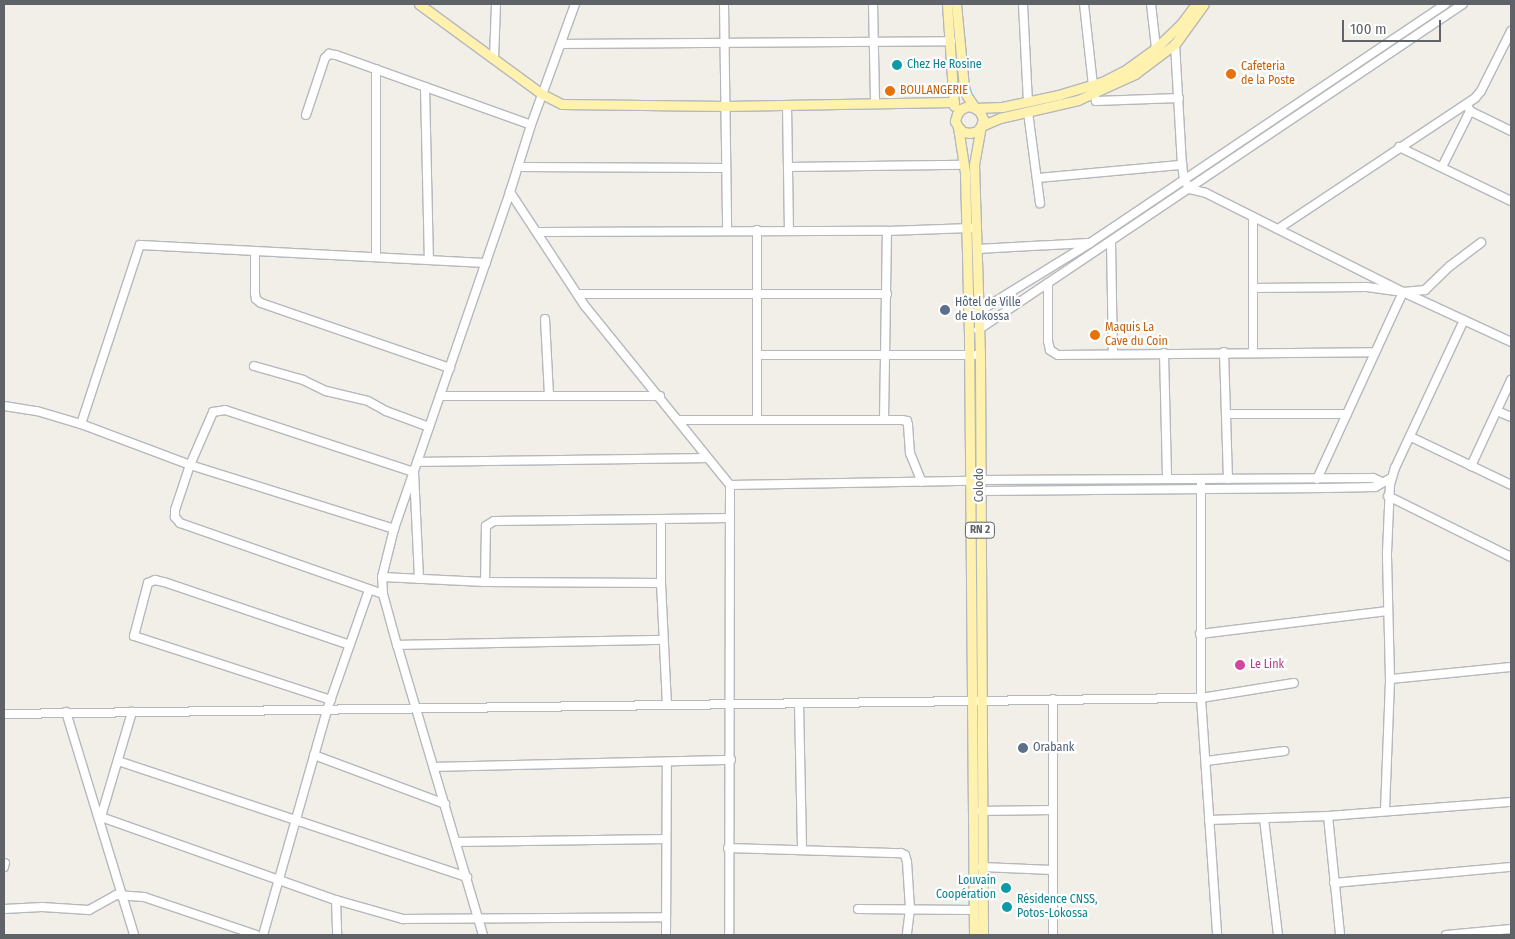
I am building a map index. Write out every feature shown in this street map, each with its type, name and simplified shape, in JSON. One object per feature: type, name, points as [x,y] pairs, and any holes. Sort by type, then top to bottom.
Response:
[{"type":"main road","points":[[419,4],[542,94],[562,104],[725,106],[954,102]]},
{"type":"main road","name":"RN 2","points":[[947,4],[957,124]]},
{"type":"main road","points":[[956,4],[964,87],[975,108],[980,112],[983,119],[977,131],[970,134],[963,132],[957,124],[957,114],[961,109],[968,106],[975,108],[1028,107]]},
{"type":"main road","points":[[1094,90],[1156,48],[1181,24],[1196,4]]},
{"type":"main road","points":[[981,126],[1028,107],[1094,90],[1135,74],[1175,44],[1204,4]]},
{"type":"main road","name":"Colodo","points":[[957,124],[964,165],[969,355],[976,480],[980,491],[976,700],[981,811],[983,935]]},
{"type":"main road","name":"Colodo","points":[[974,935],[976,480],[980,355],[974,165],[981,126]]},
{"type":"street","points":[[494,59],[496,4]]},
{"type":"street","points":[[483,935],[446,804],[397,645],[383,594],[382,577],[394,529],[486,263],[531,125],[575,4]]},
{"type":"street","points":[[724,4],[727,230]]},
{"type":"street","points":[[873,4],[874,102]]},
{"type":"street","points":[[1023,4],[1028,107],[1040,203]]},
{"type":"street","points":[[1084,4],[1096,100],[1179,98]]},
{"type":"street","points":[[1151,4],[1156,48]]},
{"type":"street","points":[[978,312],[1090,243],[1445,4]]},
{"type":"street","points":[[978,330],[1463,4]]},
{"type":"street","points":[[1442,167],[1468,107],[1481,91],[1511,31]]},
{"type":"street","points":[[561,44],[724,41],[950,41]]},
{"type":"street","points":[[1175,44],[1182,166],[1184,180],[1190,189],[1206,193],[1403,292],[1511,342]]},
{"type":"street","points":[[306,115],[325,58],[329,54],[531,125]]},
{"type":"street","points":[[376,69],[376,257]]},
{"type":"street","points":[[425,87],[429,260]]},
{"type":"street","points":[[787,105],[789,230]]},
{"type":"street","points":[[1468,107],[1511,131]]},
{"type":"street","points":[[1278,230],[1399,147],[1468,107]]},
{"type":"street","points":[[1399,147],[1511,201]]},
{"type":"street","points":[[788,167],[964,165]]},
{"type":"street","points":[[1038,178],[1182,166],[1195,172],[1202,181],[1206,193]]},
{"type":"street","points":[[518,167],[726,168]]},
{"type":"street","points":[[510,192],[585,306],[660,396],[730,485],[731,760],[728,848],[729,935]]},
{"type":"street","points":[[1253,217],[1253,352]]},
{"type":"street","points":[[538,232],[887,231],[976,228]]},
{"type":"street","points":[[757,230],[757,419]]},
{"type":"street","points":[[884,420],[887,231]]},
{"type":"street","points":[[1111,242],[1113,354]]},
{"type":"street","points":[[977,249],[1090,243]]},
{"type":"street","points":[[1253,288],[1367,287],[1403,292],[1424,290],[1450,266],[1482,243]]},
{"type":"street","points":[[81,424],[140,245],[486,263]]},
{"type":"street","points":[[255,251],[256,299],[450,368]]},
{"type":"street","points":[[1048,283],[1048,341],[1050,350],[1058,355],[1375,352]]},
{"type":"street","points":[[1317,479],[1403,292]]},
{"type":"street","points":[[578,294],[887,294]]},
{"type":"street","points":[[546,320],[549,396]]},
{"type":"street","points":[[1385,811],[1390,679],[1388,496],[1391,478],[1464,320]]},
{"type":"street","points":[[1224,352],[1228,479]]},
{"type":"street","points":[[1164,354],[1167,479]]},
{"type":"street","points":[[757,355],[980,355]]},
{"type":"street","points":[[254,366],[302,380],[326,391],[368,401],[386,411],[429,426]]},
{"type":"street","points":[[1471,466],[1511,380]]},
{"type":"street","points":[[440,396],[660,396]]},
{"type":"street","points":[[4,406],[37,411],[81,424],[190,465],[394,529]]},
{"type":"street","points":[[383,594],[180,523],[175,517],[174,510],[190,465],[213,412],[225,410],[414,472]]},
{"type":"street","points":[[1498,410],[1511,417]]},
{"type":"street","points":[[1226,414],[1347,414]]},
{"type":"street","points":[[679,420],[907,421],[912,460],[922,482]]},
{"type":"street","points":[[1411,437],[1511,485]]},
{"type":"street","points":[[417,462],[707,458]]},
{"type":"street","points":[[414,472],[419,579]]},
{"type":"street","points":[[730,485],[976,480],[1373,478],[1382,482]]},
{"type":"street","points":[[980,491],[1375,487],[1391,478]]},
{"type":"street","points":[[1200,479],[1201,698],[1217,935]]},
{"type":"street","points":[[1388,496],[1511,557]]},
{"type":"street","points":[[485,582],[486,526],[489,523],[730,518]]},
{"type":"street","points":[[661,519],[661,583],[667,705]]},
{"type":"street","points":[[382,577],[485,582],[661,583]]},
{"type":"street","points":[[331,700],[134,636],[148,583],[154,580],[164,582],[350,645]]},
{"type":"street","points":[[263,935],[294,820],[327,710],[369,590]]},
{"type":"street","points":[[1200,634],[1388,611]]},
{"type":"street","points":[[397,645],[663,640]]},
{"type":"street","points":[[1390,679],[1511,666]]},
{"type":"street","points":[[4,714],[1201,698],[1294,683]]},
{"type":"street","points":[[1053,699],[1051,810],[1053,935]]},
{"type":"street","points":[[799,703],[802,849]]},
{"type":"street","points":[[66,712],[101,820],[134,935]]},
{"type":"street","points":[[101,820],[132,712]]},
{"type":"street","points":[[1206,761],[1284,751]]},
{"type":"street","points":[[314,755],[446,804]]},
{"type":"street","points":[[118,760],[466,877]]},
{"type":"street","points":[[435,767],[731,760]]},
{"type":"street","points":[[666,762],[666,935]]},
{"type":"street","points":[[1209,820],[1328,816],[1511,802]]},
{"type":"street","points":[[981,811],[1051,810]]},
{"type":"street","points":[[1328,816],[1340,935]]},
{"type":"street","points":[[1264,819],[1278,935]]},
{"type":"street","points":[[101,820],[279,878],[336,900],[403,919],[666,917]]},
{"type":"street","points":[[456,842],[666,839]]},
{"type":"street","points":[[728,848],[900,852],[905,855],[907,862],[910,909],[907,935]]},
{"type":"street","points":[[982,867],[1052,870]]},
{"type":"street","points":[[1334,882],[1511,867]]},
{"type":"street","points":[[4,909],[42,907],[89,910],[100,906],[112,897],[153,899],[256,935]]},
{"type":"street","points":[[336,900],[337,935]]},
{"type":"street","points":[[858,909],[974,910]]},
{"type":"street","points":[[1446,935],[1511,929]]},
{"type":"place","name":"Chez He Rosine","points":[[897,65]]},
{"type":"place","name":"Cafeteria de la Poste","points":[[1231,74]]},
{"type":"place","name":"BOULANGERIE","points":[[890,91]]},
{"type":"place","name":"Hôtel de Ville de Lokossa","points":[[945,310]]},
{"type":"place","name":"Maquis La Cave du Coin","points":[[1095,335]]},
{"type":"place","name":"Le Link","points":[[1240,665]]},
{"type":"place","name":"Orabank","points":[[1023,748]]},
{"type":"place","name":"Louvain Coopération","points":[[1006,888]]},
{"type":"place","name":"Résidence CNSS, Potos-Lokossa","points":[[1007,907]]}]
